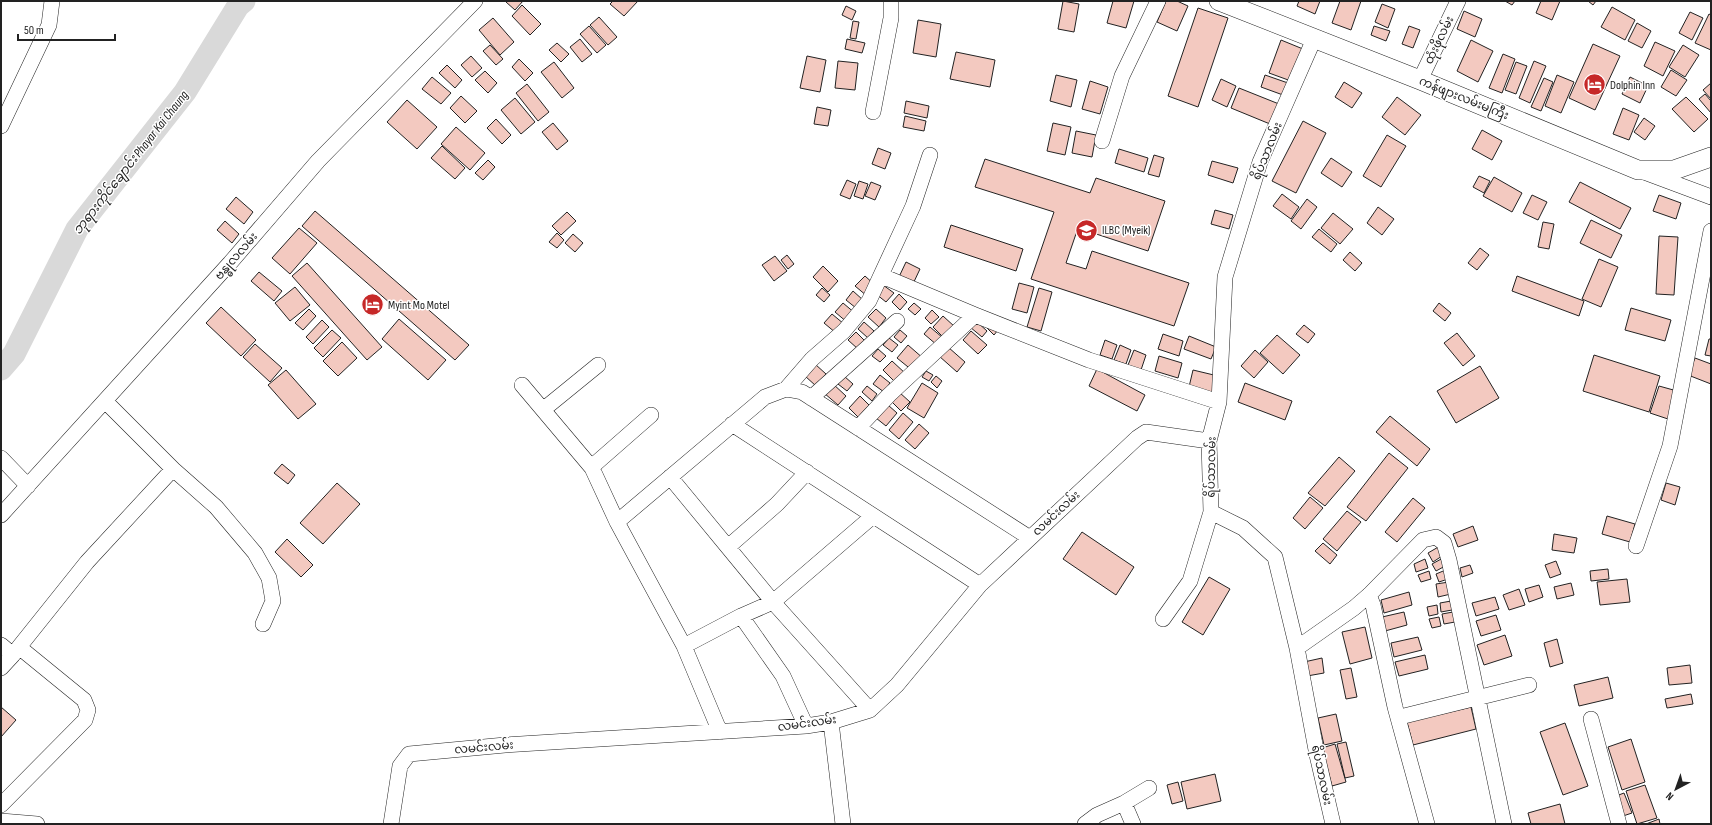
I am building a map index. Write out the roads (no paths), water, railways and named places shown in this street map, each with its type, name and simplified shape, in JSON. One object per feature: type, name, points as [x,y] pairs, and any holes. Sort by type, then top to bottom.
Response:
[{"type":"main road","name":"ကန်ဖျားလမ်းမကြီး","points":[[1219,1],[1420,80],[1638,170],[1674,170],[1711,157]]},
{"type":"street","points":[[1,126],[49,25],[52,1]]},
{"type":"street","name":"ဗန္ဓုလလမ်း","points":[[1,515],[225,269],[318,161],[475,1]]},
{"type":"street","points":[[873,112],[891,18],[891,1]]},
{"type":"street","points":[[1102,141],[1122,76],[1158,1]]},
{"type":"street","name":"ထုံးဖိုလမ်း","points":[[1420,80],[1458,1]]},
{"type":"street","name":"ရိပ်သာလမ်း","points":[[1314,39],[1260,162],[1224,277],[1219,402],[1209,441],[1211,512],[1243,528],[1275,557],[1297,648],[1317,754],[1333,824]]},
{"type":"street","points":[[617,522],[765,397],[786,389],[812,359],[844,331],[869,301],[882,276],[914,206],[930,155]]},
{"type":"street","points":[[1638,170],[1711,197]]},
{"type":"street","points":[[1636,546],[1670,446],[1711,231]]},
{"type":"street","points":[[882,276],[1089,360],[1219,402]]},
{"type":"street","points":[[858,428],[889,396],[975,315]]},
{"type":"street","points":[[811,398],[897,321]]},
{"type":"street","points":[[544,409],[598,366]]},
{"type":"street","points":[[522,385],[544,409],[592,468],[617,522],[684,646],[720,732]]},
{"type":"street","points":[[786,389],[802,392],[1030,538]]},
{"type":"street","points":[[105,401],[173,469],[216,507],[255,554],[269,578],[273,601],[263,624]]},
{"type":"street","points":[[592,468],[651,415]]},
{"type":"street","points":[[732,424],[980,585]]},
{"type":"street","name":"လမင်းလမ်း","points":[[391,824],[400,766],[409,754],[506,745],[806,726],[831,722],[870,710],[897,685],[980,585],[1137,438],[1146,432],[1209,441]]},
{"type":"street","points":[[1,458],[28,486]]},
{"type":"street","points":[[1,668],[87,562],[173,469]]},
{"type":"street","points":[[728,547],[777,504],[807,472]]},
{"type":"street","points":[[670,477],[773,602],[870,710]]},
{"type":"street","points":[[1163,619],[1190,581],[1211,512]]},
{"type":"street","points":[[684,646],[741,616],[773,602],[873,516]]},
{"type":"street","points":[[1297,648],[1354,608],[1424,540],[1436,537],[1444,543],[1449,560],[1504,824]]},
{"type":"street","points":[[1369,595],[1373,606],[1398,715],[1427,824]]},
{"type":"street","points":[[741,616],[783,676],[806,726]]},
{"type":"street","points":[[1,645],[16,651],[84,700],[88,710],[85,720],[1,805]]},
{"type":"street","points":[[1398,715],[1404,716],[1529,685]]},
{"type":"street","points":[[1591,719],[1619,824]]},
{"type":"street","points":[[831,722],[843,824]]},
{"type":"street","points":[[1085,824],[1097,815],[1124,803],[1149,788]]},
{"type":"street","points":[[1124,803],[1133,824]]},
{"type":"street","points":[[1,821],[37,824]]},
{"type":"waterway","name":"ဘုရားကိုင်ချောင်း Phayar Kai Chaung","points":[[1,369],[14,354],[77,229],[185,92],[238,6],[244,1]]},
{"type":"place","name":"Dolphin Inn","points":[[1595,85]]},
{"type":"place","name":"ILBC (Myeik)","points":[[1086,230]]},
{"type":"place","name":"Myint Mo Motel","points":[[373,305]]}]
